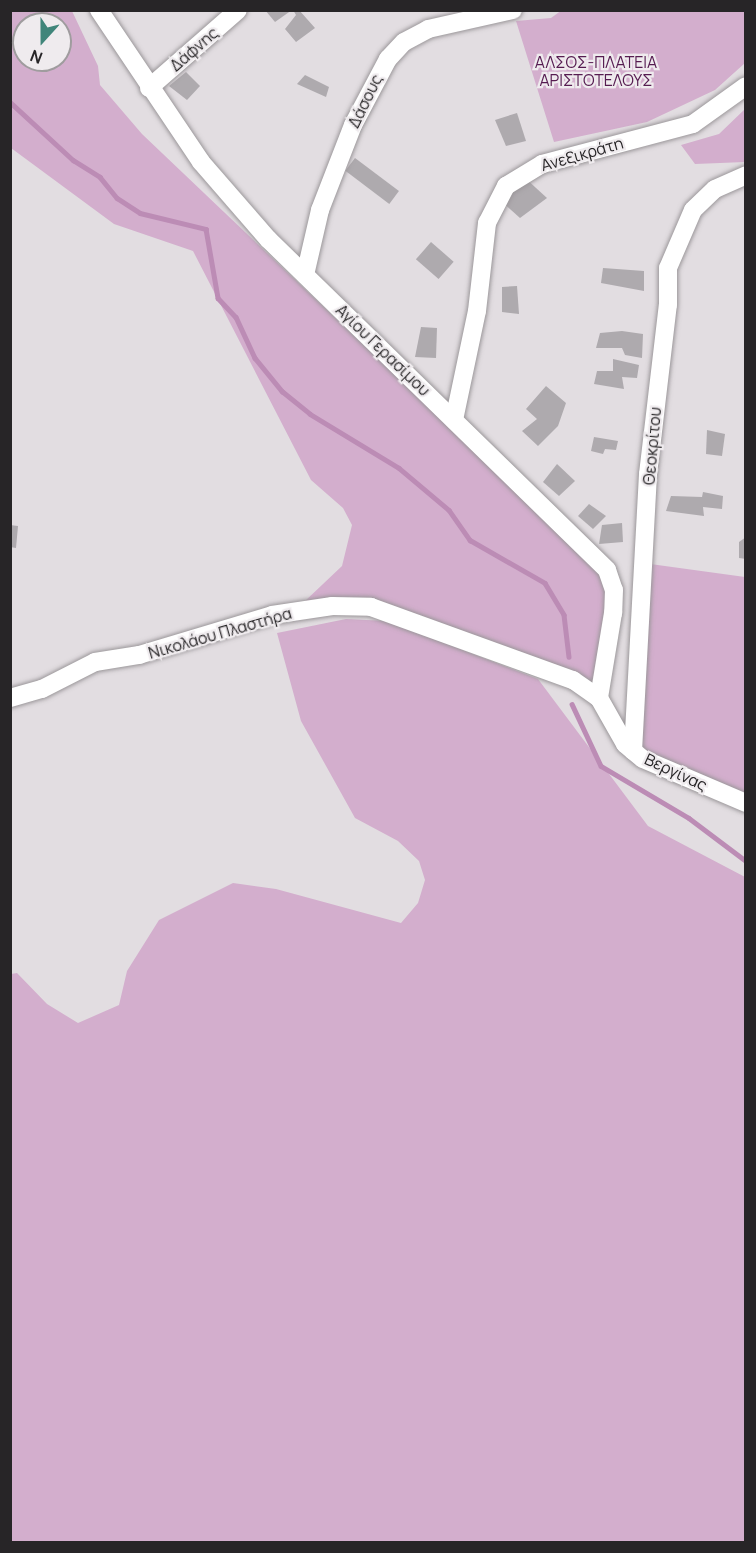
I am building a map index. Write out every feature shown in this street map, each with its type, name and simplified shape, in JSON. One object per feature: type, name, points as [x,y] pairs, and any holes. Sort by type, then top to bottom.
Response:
[{"type":"street","name":"Αγίου Γερασίμου","points":[[99,10],[149,88],[219,185],[305,275],[522,483],[611,576],[613,613],[599,698]]},
{"type":"street","name":"Δάφνης","points":[[149,88],[238,10]]},
{"type":"street","name":"Δάσους","points":[[305,275],[320,210],[352,125],[382,66],[412,36],[464,15],[513,10]]},
{"type":"street","name":"Ανεξικράτη","points":[[454,420],[477,311],[488,223],[507,186],[542,164],[693,124],[746,86]]},
{"type":"street","name":"Θεοκρίτου","points":[[633,752],[648,474],[668,304],[668,268],[693,210],[716,189],[746,175]]},
{"type":"street","name":"Νικολάου Πλαστήρα","points":[[10,698],[42,689],[95,662],[139,655],[272,615],[346,605],[409,617],[573,680],[599,698]]},
{"type":"street","name":"Βεργίνας","points":[[599,698],[618,734],[633,752],[661,769],[746,803]]},
{"type":"green space","name":"ΑΛΣΟΣ-ΠΛΑΤΕΙΑ ΑΡΙΣΤΟΤΕΛΟΥΣ","points":[[562,10],[745,11],[745,63],[715,90],[647,122],[554,142],[516,21],[551,18]]},
{"type":"green space","points":[[11,11],[72,11],[98,66],[100,85],[142,134],[581,552],[608,585],[594,684],[381,604],[304,602],[342,566],[352,525],[343,508],[311,480],[193,251],[114,224],[11,148]]},
{"type":"green space","points":[[745,109],[745,162],[695,164],[681,145],[719,134]]},
{"type":"green space","points":[[643,563],[745,577],[745,799],[633,751]]},
{"type":"green space","points":[[346,619],[387,621],[538,679],[648,826],[745,877],[745,1542],[11,1542],[11,974],[17,973],[47,1004],[78,1023],[119,1005],[127,971],[159,920],[233,883],[276,889],[401,923],[418,903],[425,880],[419,861],[398,841],[355,818],[301,721],[277,633]]},
{"type":"building","points":[[265,10],[292,10],[275,22]]},
{"type":"building","points":[[293,10],[299,10],[315,28],[296,42],[285,29],[296,15]]},
{"type":"building","points":[[186,72],[200,86],[187,100],[169,86]]},
{"type":"building","points":[[305,75],[329,87],[326,97],[297,84]]},
{"type":"building","points":[[517,113],[526,141],[506,146],[495,120]]},
{"type":"building","points":[[355,158],[399,191],[389,204],[345,171]]},
{"type":"building","points":[[524,177],[547,198],[520,218],[501,201]]},
{"type":"building","points":[[431,242],[454,262],[439,279],[416,259]]},
{"type":"building","points":[[603,268],[644,271],[644,291],[601,283]]},
{"type":"building","points":[[517,286],[519,314],[502,312],[502,287]]},
{"type":"building","points":[[421,327],[437,328],[436,358],[415,357]]},
{"type":"building","points":[[622,331],[643,334],[642,358],[625,355],[622,348],[596,348],[600,333]]},
{"type":"building","points":[[613,359],[639,365],[637,378],[622,377],[624,389],[594,384],[597,371],[613,371]]},
{"type":"building","points":[[546,386],[566,403],[558,426],[538,446],[522,431],[537,419],[526,409]]},
{"type":"building","points":[[707,430],[725,434],[722,456],[706,454]]},
{"type":"building","points":[[594,437],[618,441],[616,450],[605,449],[603,454],[591,451]]},
{"type":"building","points":[[557,464],[575,481],[559,496],[543,482]]},
{"type":"building","points":[[703,492],[723,496],[722,509],[703,507],[704,516],[666,511],[671,496],[702,497]]},
{"type":"building","points":[[589,504],[606,516],[593,529],[578,516]]},
{"type":"building","points":[[622,523],[623,542],[599,544],[602,525]]},
{"type":"building","points":[[10,525],[18,526],[16,548],[10,547]]},
{"type":"building","points":[[746,537],[746,559],[739,558],[739,542]]},
{"type":"waterway","points":[[10,102],[73,160],[100,177],[117,198],[140,213],[206,229],[218,298],[236,317],[255,358],[282,391],[310,414],[399,468],[449,510],[470,540],[545,583],[564,615],[569,657]]},
{"type":"waterway","points":[[572,704],[601,766],[689,818],[746,861]]}]
